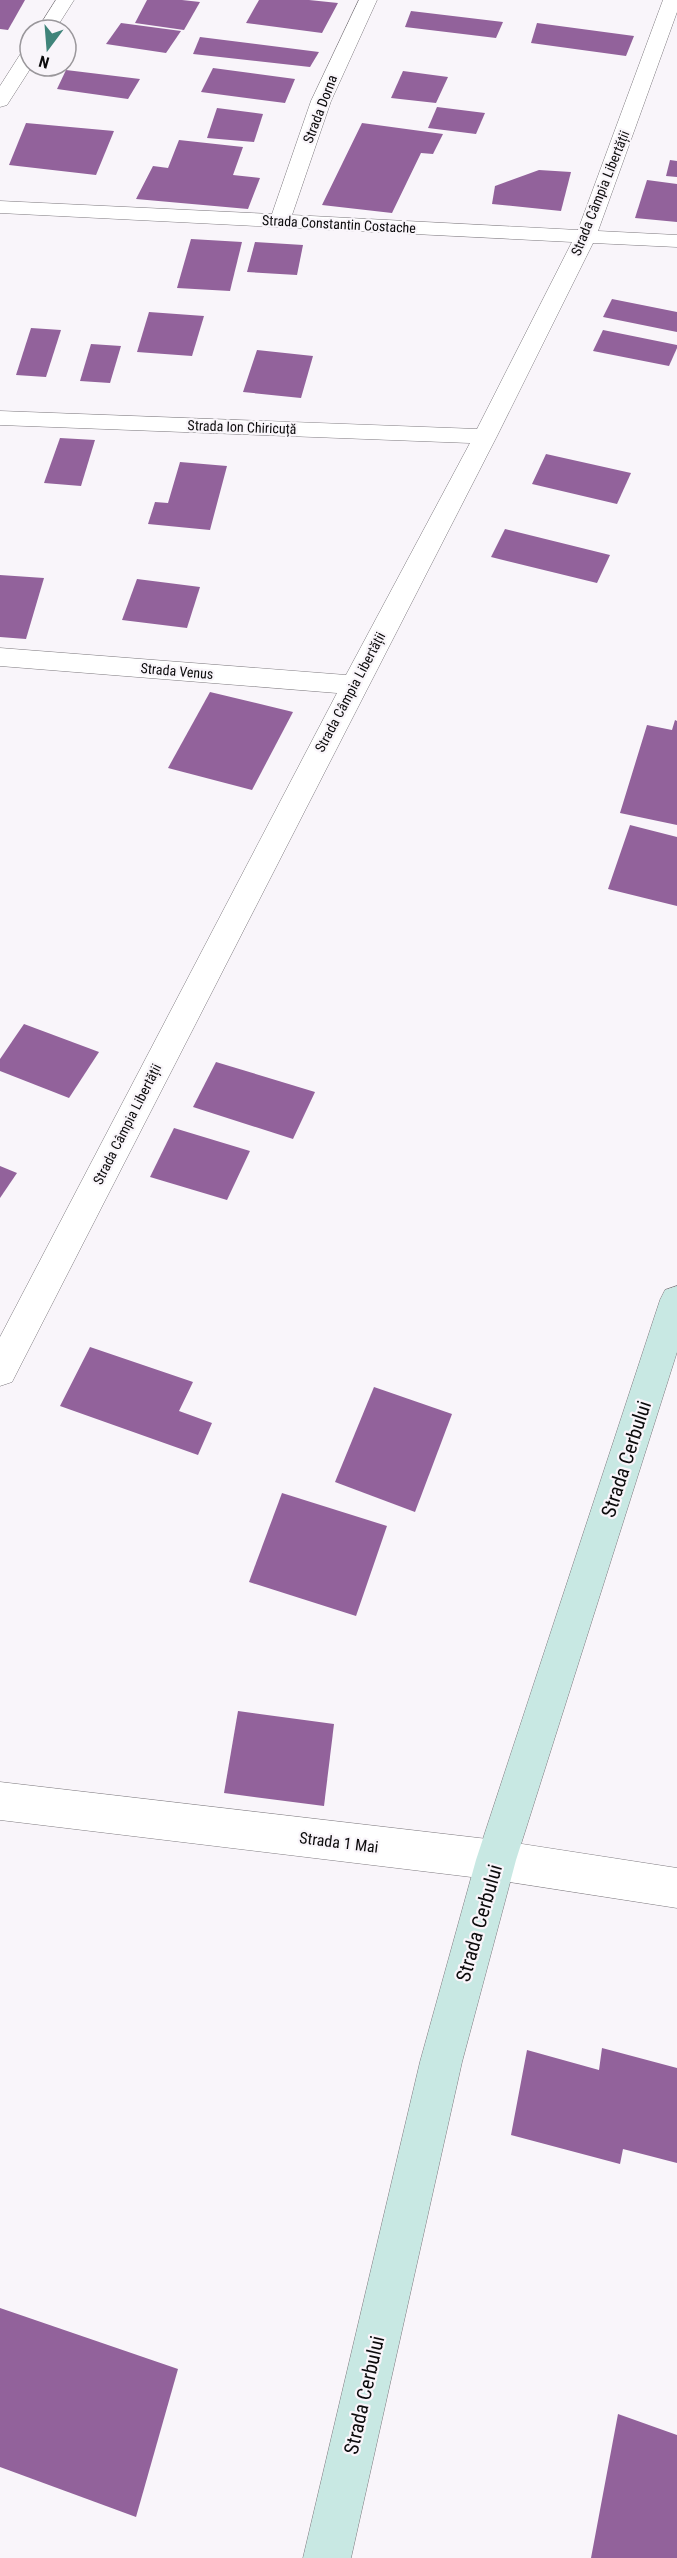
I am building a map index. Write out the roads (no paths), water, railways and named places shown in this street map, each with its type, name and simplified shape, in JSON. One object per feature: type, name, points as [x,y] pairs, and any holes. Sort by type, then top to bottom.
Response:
[{"type":"street","points":[[54,18],[65,0]]},
{"type":"street","name":"Strada Dorna","points":[[280,220],[321,101],[368,0]]},
{"type":"street","name":"Strada Câmpia Libertății","points":[[0,1371],[585,238],[672,0]]},
{"type":"street","points":[[0,101],[18,73]]},
{"type":"street","name":"Strada Constantin Costache","points":[[0,207],[677,241]]},
{"type":"street","name":"Strada Ion Chiricuță","points":[[0,418],[484,436]]},
{"type":"street","name":"Strada Venus","points":[[0,657],[354,685]]},
{"type":"street","name":"Strada Cerbului","points":[[327,2558],[441,2061],[496,1860],[677,1300]]},
{"type":"street","name":"Strada 1 Mai","points":[[0,1801],[496,1860],[677,1888]]}]
